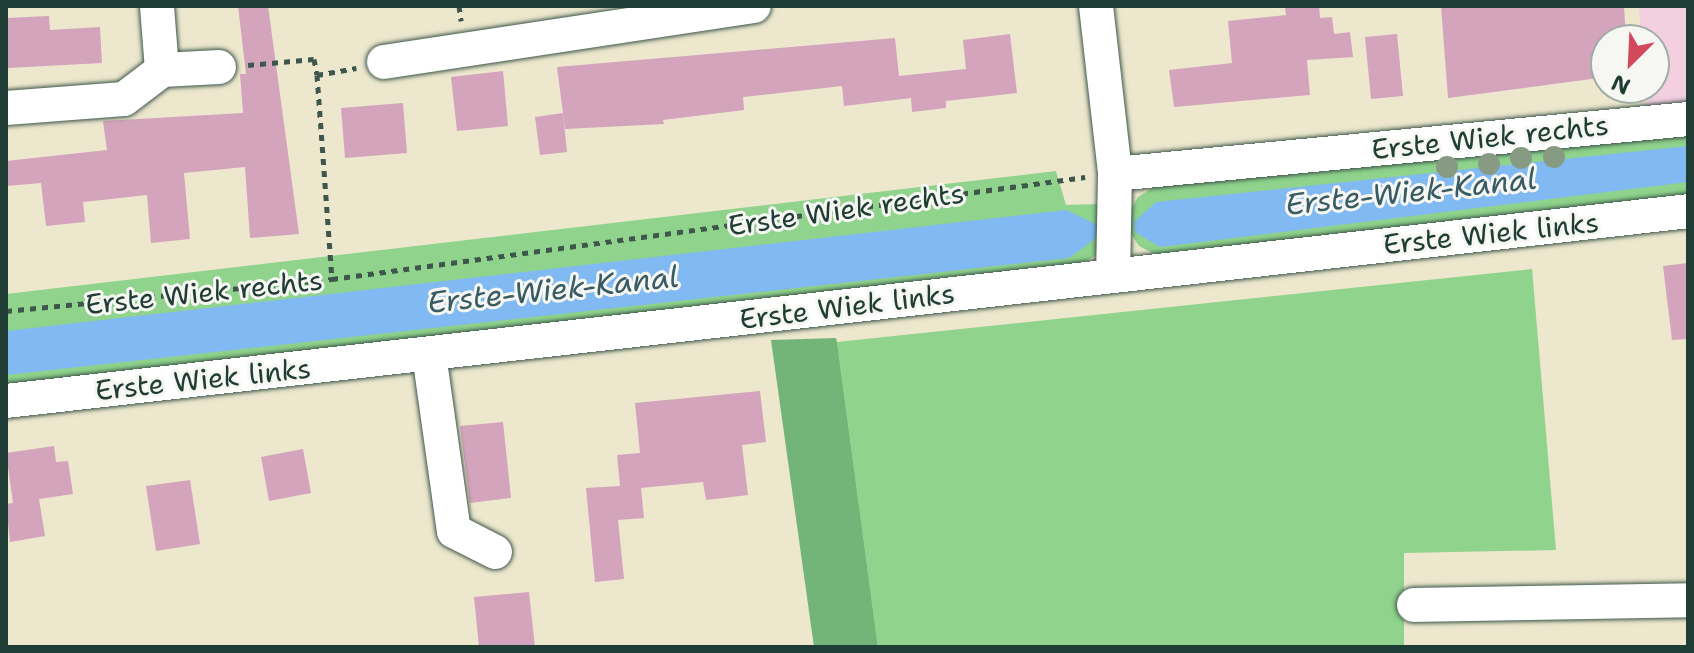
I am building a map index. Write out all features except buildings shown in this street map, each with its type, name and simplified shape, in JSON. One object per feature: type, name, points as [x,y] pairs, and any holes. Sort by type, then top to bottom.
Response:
[{"type":"street","points":[[157,6],[162,70]]},
{"type":"street","points":[[384,62],[704,9],[754,6]]},
{"type":"street","points":[[1096,6],[1115,174],[1113,274]]},
{"type":"street","points":[[6,108],[124,99],[162,70],[219,67]]},
{"type":"street","name":"Erste Wiek rechts","points":[[1115,174],[1688,119]]},
{"type":"street","name":"Erste Wiek links","points":[[6,401],[1688,211]]},
{"type":"street","points":[[429,354],[454,531],[495,552]]},
{"type":"street","points":[[1414,605],[1688,600]]},
{"type":"path","points":[[219,67],[314,59],[332,279]]},
{"type":"path","points":[[317,75],[384,62]]},
{"type":"path","name":"Erste Wiek rechts","points":[[6,311],[332,279],[1115,174]]},
{"type":"shaded area","points":[[1639,6],[1688,6],[1688,105],[1645,108],[1645,104],[1670,104],[1670,24],[1640,24]]},
{"type":"green space","points":[[1688,131],[1688,201],[1162,258],[1139,246],[1130,232],[1129,213],[1138,197],[1157,185]]},
{"type":"green space","points":[[1056,171],[1066,205],[1099,204],[1098,254],[1076,267],[6,386],[6,294]]},
{"type":"green space","points":[[1532,269],[1556,550],[1404,553],[1404,647],[878,647],[837,342]]},
{"type":"green space","points":[[836,338],[878,647],[814,647],[771,340]]},
{"type":"water","name":"Erste-Wiek-Kanal","points":[[1688,146],[1688,182],[1160,247],[1135,232],[1134,222],[1156,202]]},
{"type":"water","name":"Erste-Wiek-Kanal","points":[[1066,210],[1098,225],[1099,236],[1069,258],[6,375],[6,331]]}]
